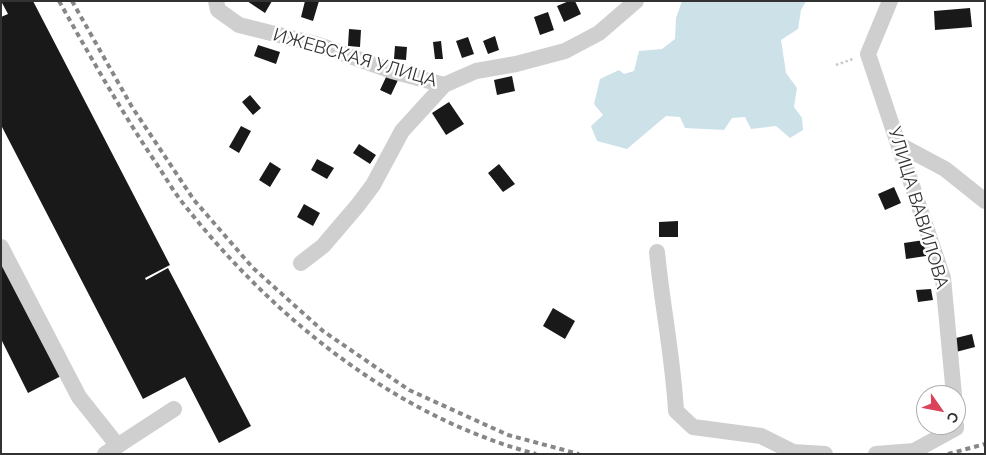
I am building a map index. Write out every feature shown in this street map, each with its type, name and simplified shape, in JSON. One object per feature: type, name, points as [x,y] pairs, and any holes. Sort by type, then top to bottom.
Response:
[{"type":"street","name":"ИЖЕВСКАЯ УЛИЦА","points":[[216,1],[218,10],[239,25],[319,45],[392,71],[444,85],[476,71],[516,64],[565,50],[599,33],[636,1]]},
{"type":"street","name":"УЛИЦА ВАВИЛОВА","points":[[890,1],[868,54],[943,278],[953,385]]},
{"type":"street","points":[[301,263],[323,246],[358,205],[373,185],[402,131],[444,85]]},
{"type":"street","points":[[900,145],[945,169],[985,201]]},
{"type":"street","points":[[1,247],[78,397],[112,450],[174,409]]},
{"type":"street","points":[[657,252],[662,306],[671,346],[676,411],[693,427],[762,436],[793,452],[825,454]]},
{"type":"street","points":[[876,454],[914,451],[942,435]]},
{"type":"shaded area","points":[[682,1],[806,1],[801,10],[798,29],[781,40],[786,73],[797,88],[794,107],[802,118],[803,130],[790,138],[776,126],[751,129],[745,117],[732,118],[724,130],[685,128],[680,117],[666,116],[627,149],[597,141],[591,126],[603,115],[594,104],[600,79],[619,70],[624,74],[634,71],[639,51],[662,49],[675,39],[676,18]]},
{"type":"building","points":[[1,1],[33,1],[170,265],[145,278],[146,280],[168,268],[251,426],[219,443],[185,377],[143,399],[1,125],[1,17],[8,14]]},
{"type":"building","points":[[247,1],[272,1],[265,13]]},
{"type":"building","points":[[305,1],[319,1],[313,21],[301,17]]},
{"type":"building","points":[[569,1],[575,1],[581,14],[564,22],[557,6]]},
{"type":"building","points":[[970,8],[972,27],[935,30],[934,11]]},
{"type":"building","points":[[548,12],[554,30],[540,35],[534,17]]},
{"type":"building","points":[[349,29],[361,30],[360,47],[348,46]]},
{"type":"building","points":[[495,36],[499,50],[488,54],[483,41]]},
{"type":"building","points":[[468,37],[474,54],[462,58],[456,41]]},
{"type":"building","points":[[441,41],[443,59],[435,59],[433,42]]},
{"type":"building","points":[[258,45],[280,52],[276,64],[254,56]]},
{"type":"building","points":[[395,46],[407,47],[406,60],[394,59]]},
{"type":"building","points":[[387,75],[398,80],[391,95],[380,90]]},
{"type":"building","points":[[512,76],[515,91],[497,95],[494,80]]},
{"type":"building","points":[[250,95],[261,108],[253,115],[242,102]]},
{"type":"building","points":[[449,102],[464,124],[446,135],[432,113]]},
{"type":"building","points":[[241,126],[251,131],[239,153],[229,147]]},
{"type":"building","points":[[359,144],[376,155],[370,164],[353,153]]},
{"type":"building","points":[[317,159],[334,168],[327,179],[311,170]]},
{"type":"building","points":[[270,162],[281,169],[270,187],[259,180]]},
{"type":"building","points":[[499,164],[515,184],[503,192],[488,173]]},
{"type":"building","points":[[894,187],[901,203],[885,210],[878,194]]},
{"type":"building","points":[[304,204],[320,213],[313,226],[297,217]]},
{"type":"building","points":[[678,221],[678,237],[659,237],[659,222]]},
{"type":"building","points":[[924,240],[926,256],[906,259],[904,243]]},
{"type":"building","points":[[1,253],[63,375],[28,393],[1,339]]},
{"type":"building","points":[[931,289],[933,300],[918,302],[916,290]]},
{"type":"building","points":[[553,308],[575,321],[565,339],[543,326]]},
{"type":"building","points":[[972,334],[975,347],[956,352],[952,339]]},
{"type":"railway","points":[[59,1],[118,103],[178,197],[221,248],[259,288],[299,325],[342,359],[387,389],[435,416],[484,437],[536,454]]},
{"type":"railway","points":[[72,1],[132,107],[194,200],[253,268],[323,331],[409,390],[508,435],[579,454]]},
{"type":"railway","points":[[948,454],[985,444]]}]
